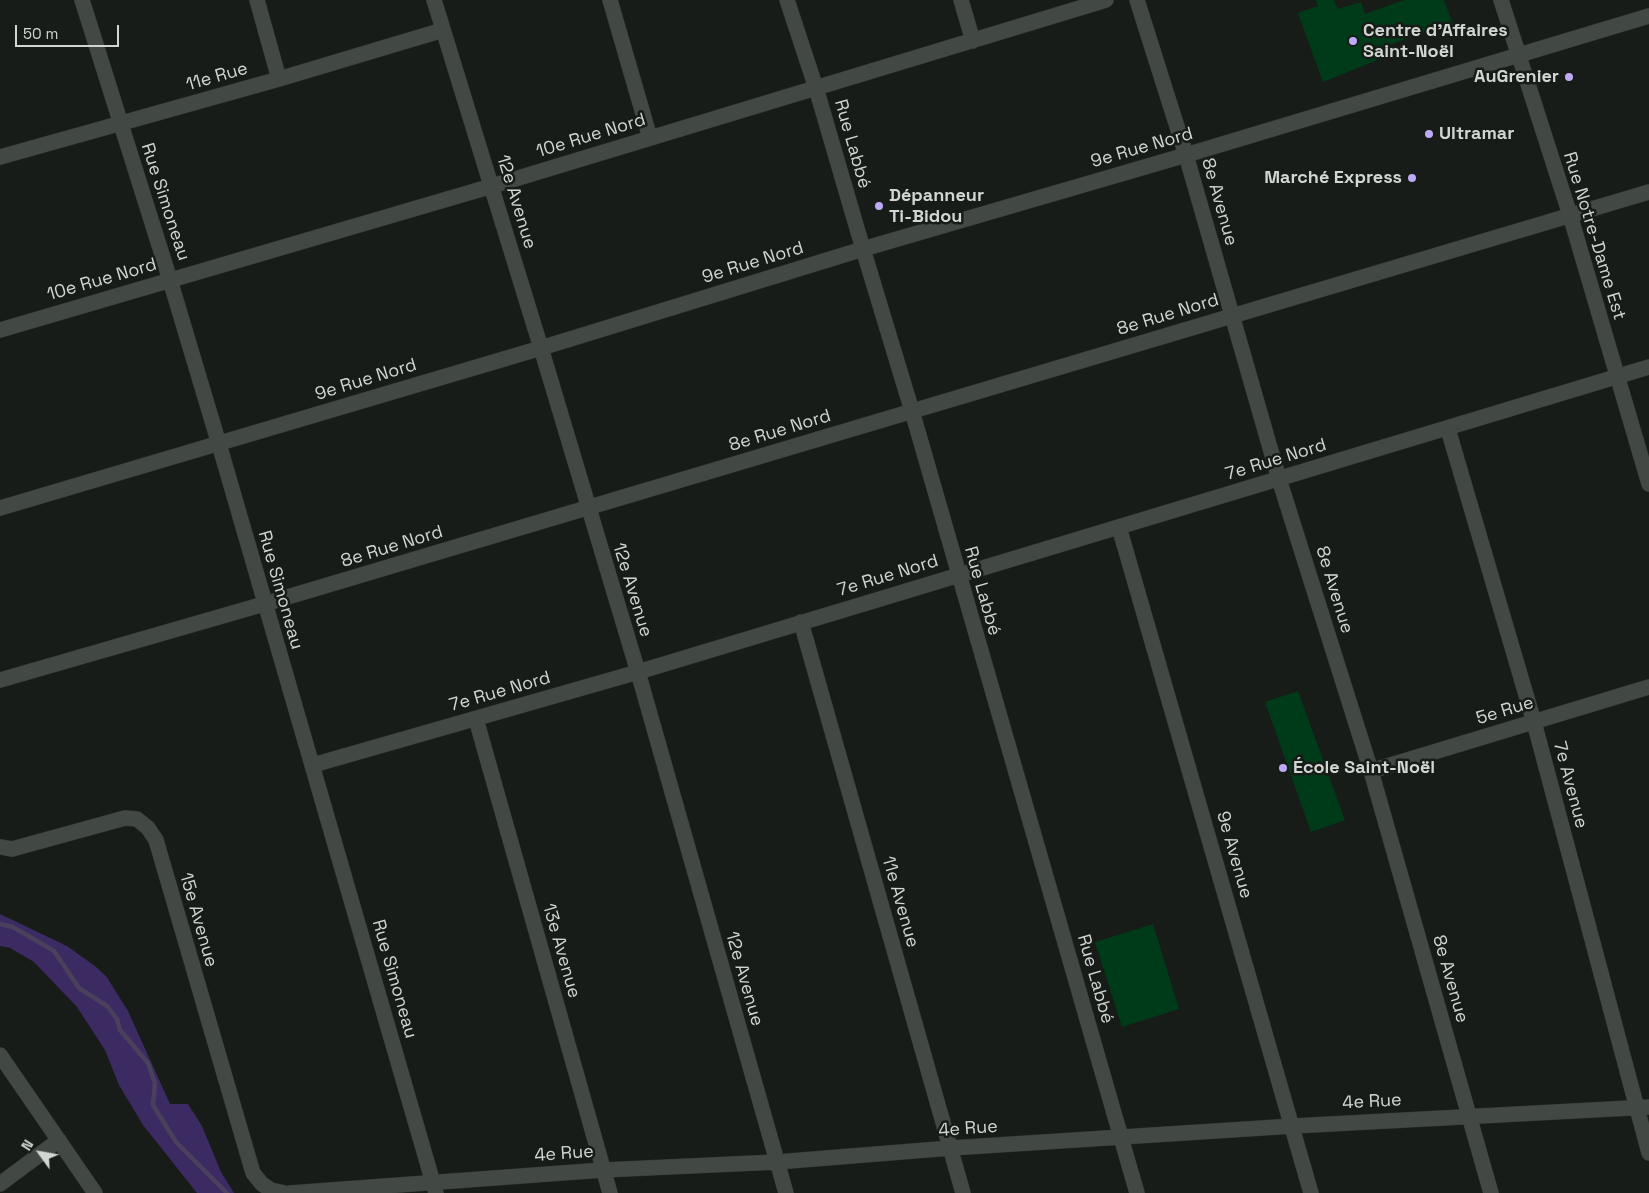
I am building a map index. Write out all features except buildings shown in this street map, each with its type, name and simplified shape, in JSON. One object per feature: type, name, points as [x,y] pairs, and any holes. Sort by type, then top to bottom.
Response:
[{"type":"street","name":"Rue Simoneau","points":[[82,0],[170,280],[219,444],[435,1188]]},
{"type":"street","points":[[257,0],[279,79]]},
{"type":"street","name":"12e Avenue","points":[[434,0],[638,672],[786,1193]]},
{"type":"street","points":[[610,0],[650,138]]},
{"type":"street","name":"Rue Labbé","points":[[787,0],[816,88],[862,249],[912,411],[1138,1193]]},
{"type":"street","points":[[960,0],[973,41]]},
{"type":"street","name":"10e Rue Nord","points":[[0,330],[492,186],[1106,0]]},
{"type":"street","name":"8e Avenue","points":[[1137,0],[1186,155],[1279,478],[1371,771],[1491,1193]]},
{"type":"street","name":"Rue Notre-Dame Est","points":[[1501,0],[1570,215],[1649,484]]},
{"type":"street","name":"9e Rue Nord","points":[[0,508],[541,348],[862,249],[1186,155],[1649,16]]},
{"type":"street","name":"11e Rue","points":[[0,157],[279,79],[442,30]]},
{"type":"street","name":"8e Rue Nord","points":[[0,680],[264,604],[1649,192]]},
{"type":"street","name":"7e Rue Nord","points":[[313,765],[638,672],[1649,367]]},
{"type":"street","name":"7e Avenue","points":[[1448,429],[1534,722],[1643,1108],[1649,1153]]},
{"type":"street","name":"9e Avenue","points":[[1119,527],[1312,1193]]},
{"type":"street","name":"11e Avenue","points":[[801,622],[963,1193]]},
{"type":"street","name":"5e Rue","points":[[1371,771],[1649,687]]},
{"type":"street","name":"13e Avenue","points":[[476,719],[610,1193]]},
{"type":"street","name":"15e Avenue","points":[[0,847],[12,849],[125,818],[137,820],[148,828],[156,840],[253,1172],[262,1184],[271,1190],[284,1193]]},
{"type":"street","points":[[0,1054],[95,1193]]},
{"type":"street","name":"4e Rue","points":[[290,1193],[435,1188],[603,1170],[776,1162],[951,1148],[1470,1115],[1643,1108]]},
{"type":"street","points":[[0,1184],[58,1140]]},
{"type":"shaded area","points":[[0,914],[67,946],[106,976],[128,1011],[170,1104],[188,1104],[202,1126],[221,1172],[234,1193],[197,1193],[143,1125],[119,1085],[105,1050],[77,1007],[34,962],[10,948],[0,946]]},
{"type":"waterway","points":[[0,924],[13,927],[54,951],[79,988],[107,1006],[117,1019],[120,1030],[148,1063],[155,1083],[153,1105],[176,1142],[227,1193]]},
{"type":"place","name":"Centre d'Affaires Saint-Noël","points":[[1353,41]]},
{"type":"place","name":"AuGrenier","points":[[1569,77]]},
{"type":"place","name":"Ultramar","points":[[1429,134]]},
{"type":"place","name":"Marché Express","points":[[1412,178]]},
{"type":"place","name":"Dépanneur Ti-Bidou","points":[[879,206]]},
{"type":"place","name":"École Saint-Noël","points":[[1283,768]]}]
